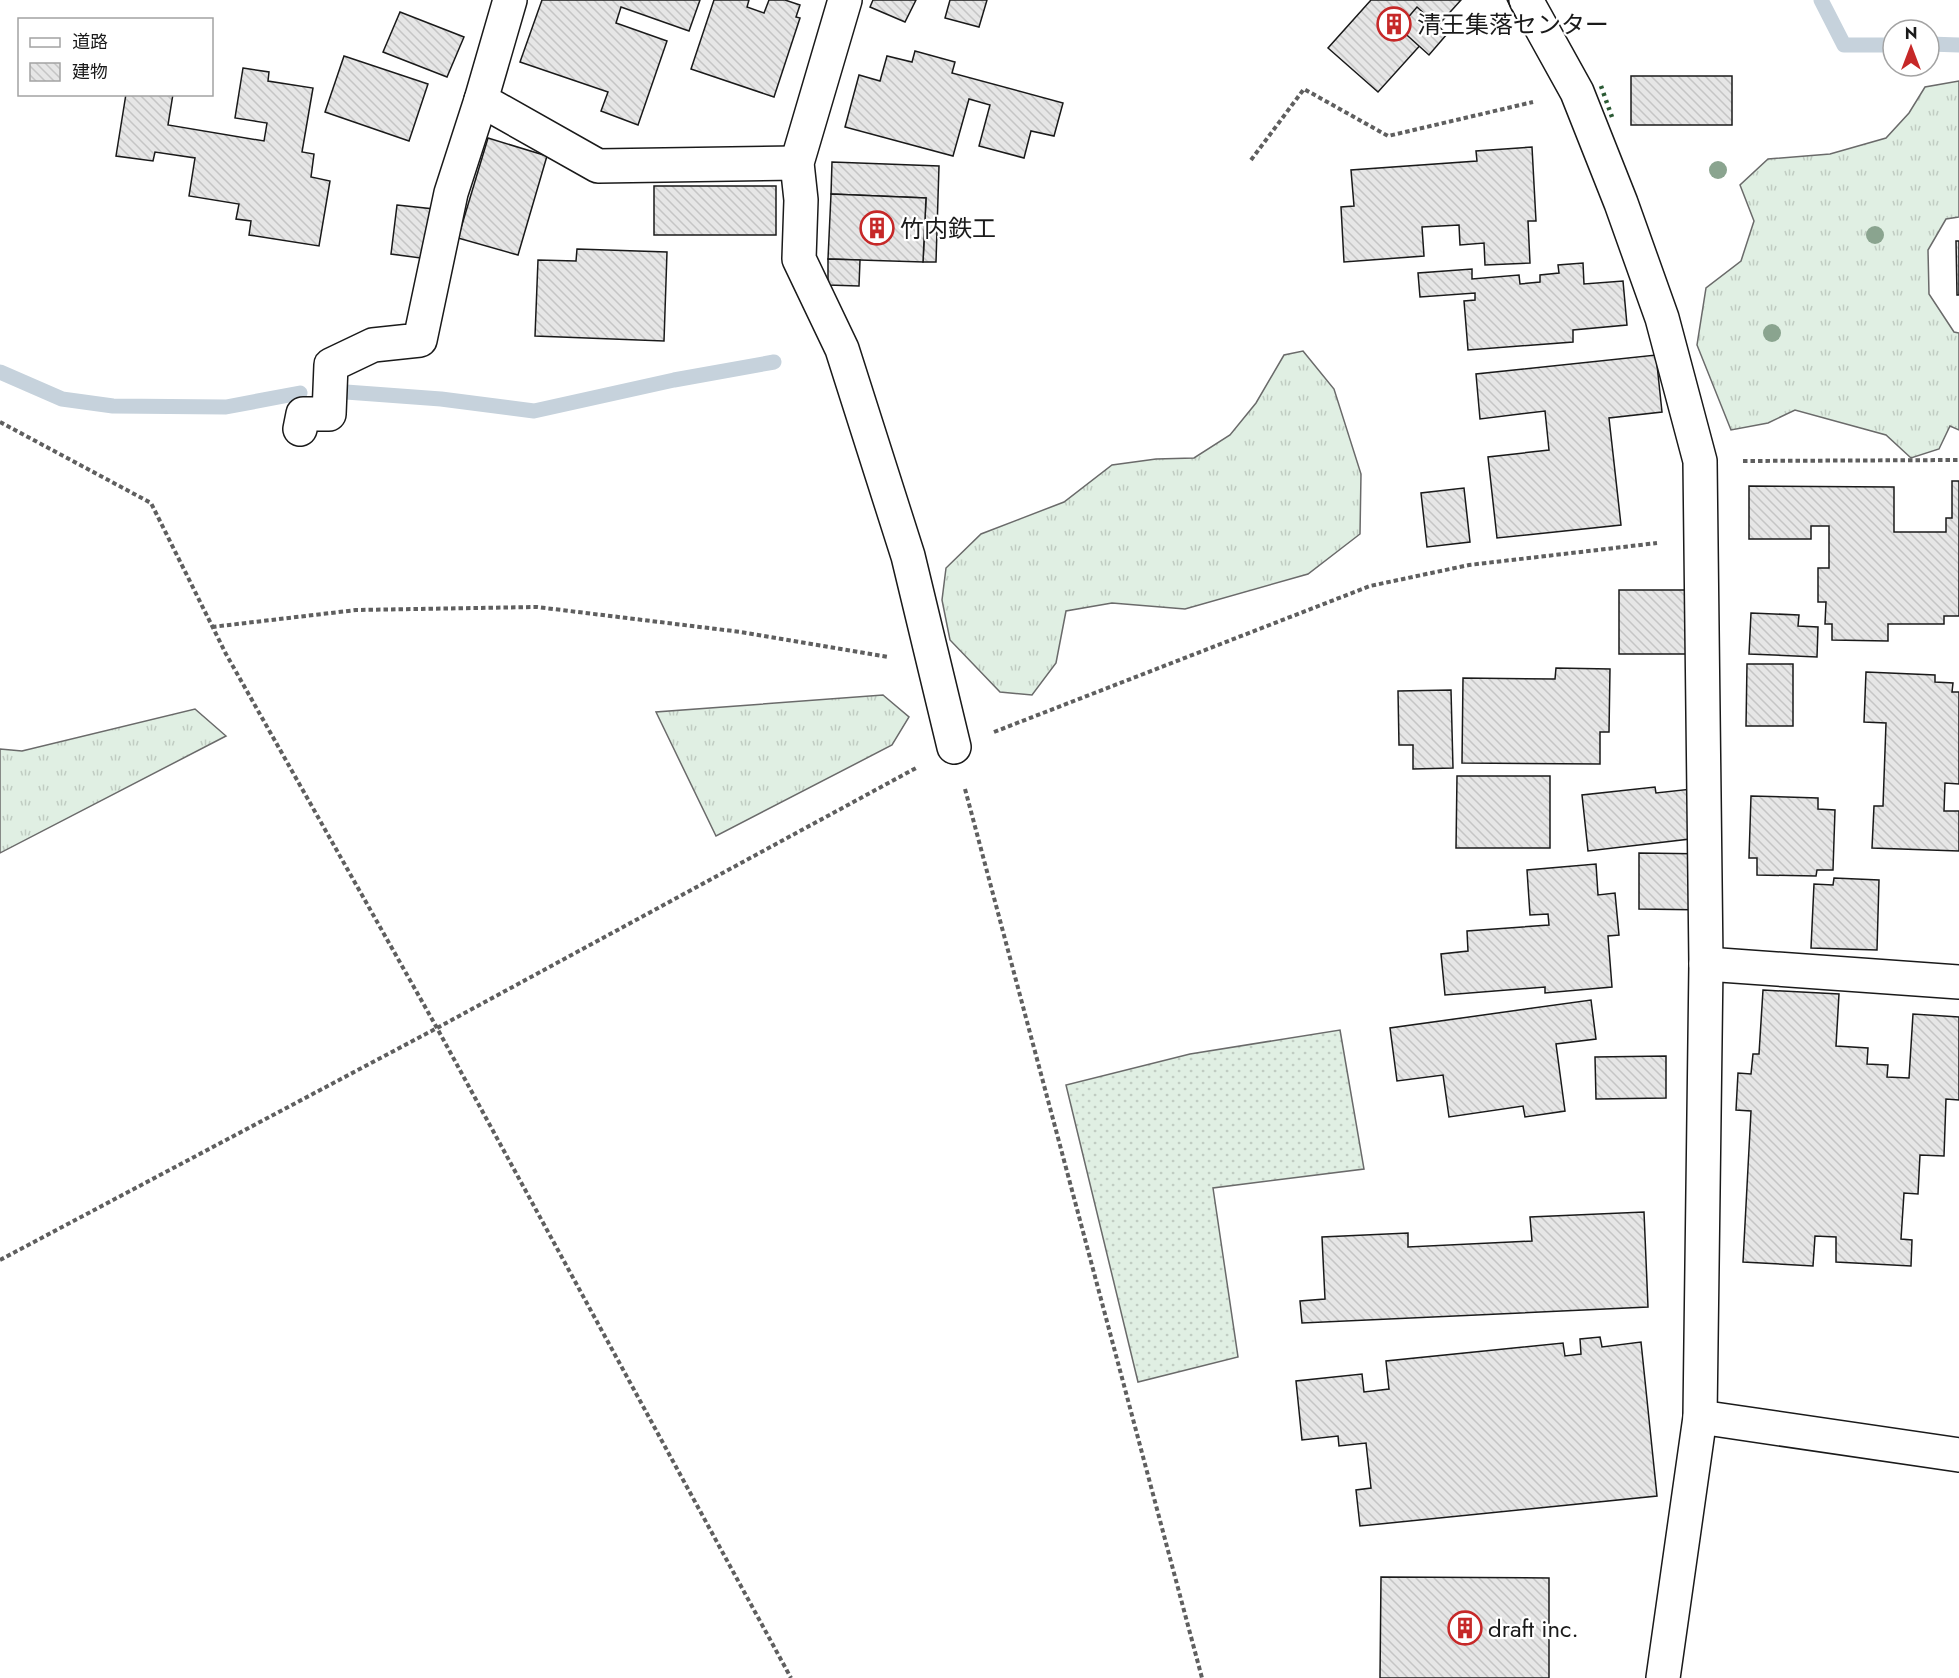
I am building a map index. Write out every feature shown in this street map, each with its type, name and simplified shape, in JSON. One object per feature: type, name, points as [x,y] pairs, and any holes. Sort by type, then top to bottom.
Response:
[{"type":"street","points":[[300,429],[303,414],[329,414],[331,365],[373,345],[420,340],[452,193],[510,0]]},
{"type":"street","points":[[845,0],[797,163],[801,200],[799,259],[842,349],[908,556],[954,747]]},
{"type":"street","points":[[1526,0],[1577,92],[1662,318],[1700,461],[1703,538],[1706,964],[1700,1417],[1663,1678]]},
{"type":"street","points":[[481,100],[598,166],[797,163]]},
{"type":"street","points":[[1706,964],[1959,982]]},
{"type":"street","points":[[1700,1417],[1959,1455]]},
{"type":"path","points":[[1251,160],[1304,89],[1388,136],[1577,92]]},
{"type":"path","points":[[0,422],[151,503],[212,627],[437,1028],[791,1678]]},
{"type":"path","points":[[1700,461],[1959,460]]},
{"type":"path","points":[[0,1260],[437,1028],[954,747],[1370,586],[1469,565],[1703,538]]},
{"type":"path","points":[[212,627],[356,610],[537,607],[741,632],[897,658],[937,672]]},
{"type":"path","points":[[954,747],[1202,1678]]},
{"type":"green space","points":[[1959,81],[1959,217],[1946,219],[1928,250],[1929,294],[1954,332],[1959,333],[1959,430],[1950,426],[1939,449],[1911,458],[1886,435],[1795,410],[1768,423],[1731,430],[1697,345],[1706,288],[1741,261],[1754,221],[1740,185],[1768,159],[1830,154],[1886,138],[1909,113],[1925,87]]},
{"type":"green space","points":[[1303,351],[1334,389],[1361,474],[1360,534],[1308,574],[1185,609],[1112,603],[1066,611],[1056,663],[1032,695],[1000,692],[950,640],[942,600],[946,568],[981,534],[1064,502],[1112,465],[1156,459],[1194,458],[1230,435],[1256,403],[1284,355]]},
{"type":"green space","points":[[883,695],[909,717],[892,745],[716,836],[656,712]]},
{"type":"green space","points":[[195,709],[226,736],[0,853],[0,749],[22,751]]},
{"type":"green space","points":[[1340,1030],[1364,1169],[1213,1188],[1238,1357],[1138,1382],[1066,1085],[1190,1054]]},
{"type":"building","points":[[542,0],[700,0],[689,31],[621,7],[616,23],[667,41],[638,125],[601,111],[608,92],[520,62]]},
{"type":"building","points":[[714,0],[749,0],[747,7],[764,13],[769,0],[785,0],[800,5],[796,17],[800,18],[774,97],[691,69]]},
{"type":"building","points":[[873,0],[916,0],[905,22],[870,7]]},
{"type":"building","points":[[950,0],[987,0],[979,27],[945,18]]},
{"type":"building","name":"清王集落センター","points":[[1371,0],[1461,0],[1378,92],[1328,48]]},
{"type":"building","points":[[1417,7],[1447,34],[1429,55],[1399,28]]},
{"type":"building","points":[[400,12],[464,37],[447,77],[383,52]]},
{"type":"building","points":[[915,51],[955,62],[952,73],[1063,103],[1054,136],[1031,131],[1024,158],[979,146],[990,105],[969,99],[953,156],[845,127],[859,75],[880,81],[887,56],[912,62]]},
{"type":"building","points":[[344,56],[428,84],[409,141],[325,112]]},
{"type":"building","points":[[243,68],[269,72],[268,81],[313,88],[302,152],[314,154],[311,177],[330,181],[319,246],[249,235],[251,221],[236,219],[239,204],[189,196],[195,158],[155,152],[153,161],[116,156],[126,96],[173,96],[168,125],[264,141],[267,123],[235,118]]},
{"type":"building","points":[[1631,76],[1732,76],[1732,125],[1631,125]]},
{"type":"building","points":[[488,138],[547,156],[518,255],[458,238]]},
{"type":"building","points":[[1532,147],[1536,221],[1528,221],[1530,263],[1485,265],[1484,243],[1460,245],[1459,225],[1422,227],[1424,256],[1344,262],[1341,207],[1354,206],[1351,170],[1477,161],[1476,151]]},
{"type":"building","points":[[832,162],[939,166],[936,262],[923,262],[926,198],[831,194]]},
{"type":"building","points":[[654,186],[776,186],[776,235],[654,235]]},
{"type":"building","name":"竹内鉄工","points":[[831,194],[926,198],[923,262],[828,259]]},
{"type":"building","points":[[397,205],[434,209],[428,259],[391,254]]},
{"type":"building","points":[[1956,241],[1959,241],[1959,295],[1957,295]]},
{"type":"building","points":[[577,249],[667,252],[664,341],[535,336],[538,260],[576,261]]},
{"type":"building","points":[[828,259],[860,260],[859,286],[828,285]]},
{"type":"building","points":[[1583,263],[1584,284],[1623,281],[1627,325],[1573,330],[1573,342],[1468,350],[1464,301],[1475,300],[1475,293],[1420,297],[1418,273],[1472,269],[1472,279],[1519,275],[1520,284],[1540,282],[1540,275],[1559,273],[1558,265]]},
{"type":"building","points":[[1656,355],[1662,412],[1609,418],[1621,525],[1497,538],[1488,457],[1549,450],[1545,411],[1480,419],[1476,374]]},
{"type":"building","points":[[1952,481],[1959,481],[1959,616],[1944,616],[1944,624],[1888,624],[1888,641],[1832,640],[1832,624],[1825,624],[1826,602],[1818,602],[1818,568],[1829,568],[1829,526],[1811,526],[1811,539],[1749,539],[1749,486],[1894,487],[1894,532],[1946,532],[1946,518],[1952,518]]},
{"type":"building","points":[[1464,488],[1470,542],[1427,547],[1421,493]]},
{"type":"building","points":[[1619,590],[1695,590],[1695,654],[1619,654]]},
{"type":"building","points":[[1751,613],[1799,615],[1798,626],[1818,627],[1817,657],[1749,654]]},
{"type":"building","points":[[1747,664],[1793,664],[1793,726],[1746,726]]},
{"type":"building","points":[[1556,668],[1610,669],[1609,732],[1600,732],[1600,764],[1462,763],[1463,678],[1555,679]]},
{"type":"building","points":[[1866,672],[1935,675],[1935,682],[1953,683],[1952,692],[1959,692],[1959,784],[1945,783],[1944,811],[1959,811],[1959,851],[1872,848],[1874,806],[1883,806],[1886,723],[1864,722]]},
{"type":"building","points":[[1451,690],[1453,768],[1413,769],[1413,745],[1399,745],[1398,691]]},
{"type":"building","points":[[1457,776],[1550,776],[1550,848],[1456,848]]},
{"type":"building","points":[[1655,787],[1656,793],[1701,788],[1707,837],[1588,851],[1582,795]]},
{"type":"building","points":[[1751,796],[1818,798],[1818,809],[1835,810],[1833,870],[1817,870],[1816,876],[1757,875],[1757,858],[1749,858]]},
{"type":"building","points":[[1639,853],[1710,854],[1709,910],[1639,909]]},
{"type":"building","points":[[1596,864],[1598,895],[1615,893],[1619,935],[1608,936],[1612,987],[1545,993],[1545,987],[1445,995],[1441,954],[1468,951],[1467,931],[1549,925],[1548,914],[1530,915],[1527,870]]},
{"type":"building","points":[[1834,878],[1879,880],[1877,950],[1811,948],[1814,884],[1833,885]]},
{"type":"building","points":[[1763,990],[1839,994],[1836,1046],[1868,1048],[1867,1064],[1888,1065],[1887,1077],[1909,1078],[1913,1014],[1959,1017],[1959,1100],[1946,1099],[1944,1156],[1920,1155],[1918,1194],[1904,1193],[1901,1239],[1912,1240],[1911,1266],[1836,1262],[1836,1237],[1815,1236],[1813,1266],[1743,1262],[1751,1111],[1736,1110],[1738,1073],[1751,1074],[1753,1054],[1759,1054]]},
{"type":"building","points":[[1591,1000],[1596,1039],[1556,1044],[1565,1111],[1525,1117],[1523,1106],[1449,1117],[1443,1075],[1397,1081],[1390,1028]]},
{"type":"building","points":[[1666,1056],[1666,1098],[1596,1099],[1595,1057]]},
{"type":"building","points":[[1644,1212],[1648,1307],[1302,1323],[1300,1301],[1325,1299],[1322,1237],[1408,1233],[1408,1247],[1532,1241],[1530,1217]]},
{"type":"building","points":[[1600,1337],[1602,1347],[1641,1342],[1657,1496],[1360,1526],[1356,1490],[1371,1488],[1366,1443],[1339,1446],[1338,1436],[1302,1440],[1296,1381],[1362,1374],[1364,1392],[1389,1389],[1386,1361],[1563,1343],[1565,1356],[1581,1354],[1580,1339]]},
{"type":"building","name":"draft inc.","points":[[1381,1577],[1549,1578],[1549,1678],[1380,1678]]},
{"type":"waterway","points":[[1821,0],[1844,45],[1881,45]]},
{"type":"waterway","points":[[1941,44],[1959,45]]},
{"type":"waterway","points":[[346,392],[441,399],[534,411],[674,380],[774,362]]},
{"type":"waterway","points":[[0,372],[62,399],[113,406],[226,407],[300,393]]},
{"type":"hedge","points":[[1601,86],[1613,120]]},
{"type":"fence","points":[[1507,0],[1524,33]]},
{"type":"place","name":"清王集落センター","points":[[1394,24]]},
{"type":"place","name":"竹内鉄工","points":[[877,228]]},
{"type":"place","name":"draft inc.","points":[[1465,1628]]}]
